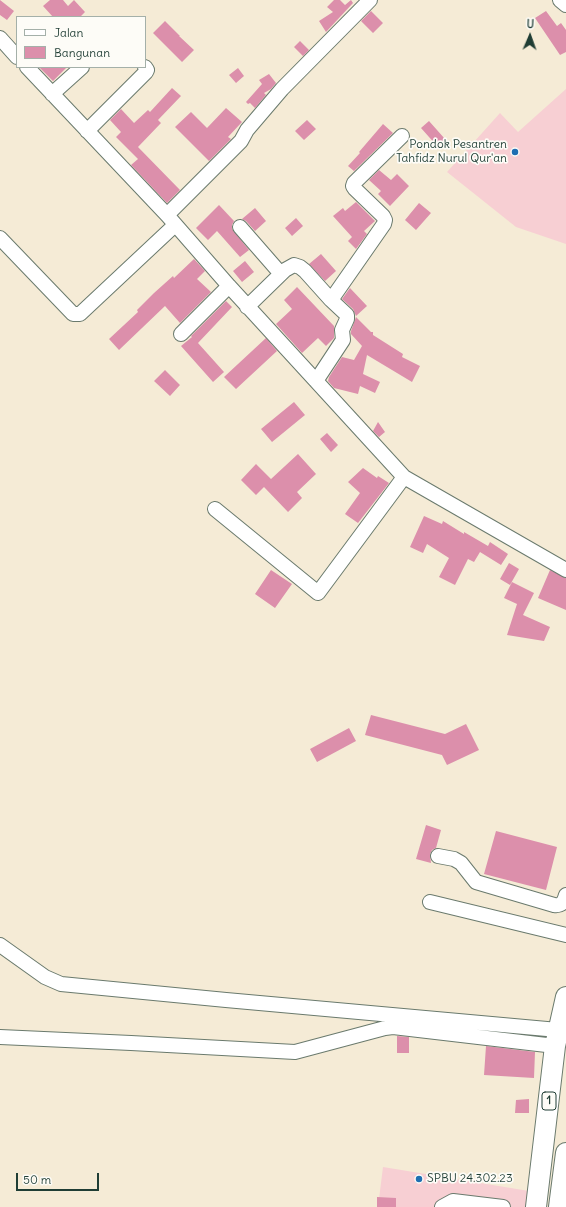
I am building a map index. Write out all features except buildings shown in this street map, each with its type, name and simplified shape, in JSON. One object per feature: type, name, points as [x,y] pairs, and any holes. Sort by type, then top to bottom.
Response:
[{"type":"highway","name":"1","points":[[536,1207],[557,1038],[566,997]]},
{"type":"highway","points":[[559,1207],[566,1153]]},
{"type":"street","points":[[0,238],[72,314],[80,314],[171,220],[244,137],[247,130],[282,89],[370,0]]},
{"type":"street","points":[[560,0],[566,5]]},
{"type":"street","points":[[0,38],[16,56]]},
{"type":"street","points":[[28,68],[171,220],[316,382],[404,477],[566,570]]},
{"type":"street","points":[[52,94],[81,68]]},
{"type":"street","points":[[87,131],[146,72],[146,68]]},
{"type":"street","points":[[331,300],[384,224],[385,220],[383,216],[355,189],[353,186],[354,183],[402,136]]},
{"type":"street","points":[[240,227],[281,274]]},
{"type":"street","points":[[248,306],[281,274],[294,265],[300,267],[347,315],[343,326],[343,340],[316,382]]},
{"type":"street","points":[[181,334],[229,286]]},
{"type":"street","points":[[215,509],[318,593],[404,477]]},
{"type":"street","points":[[438,856],[454,859],[461,863],[476,882],[559,906],[565,900],[566,895]]},
{"type":"street","points":[[430,902],[566,935]]},
{"type":"street","points":[[0,945],[45,977],[61,984],[218,999],[557,1038]]},
{"type":"street","points":[[0,1037],[295,1052],[393,1027],[557,1038]]},
{"type":"street","points":[[442,1207],[453,1201],[503,1207]]},
{"type":"shaded area","name":"Pondok Pesantren Tahfidz Nurul Qur'an","points":[[566,89],[566,244],[516,227],[447,172],[500,113],[518,132]]},
{"type":"shaded area","name":"SPBU 24.302.23","points":[[383,1167],[529,1191],[527,1207],[378,1207]]},
{"type":"place","name":"Pondok Pesantren Tahfidz Nurul Qur'an","points":[[515,152]]},
{"type":"place","name":"SPBU 24.302.23","points":[[419,1179]]}]
